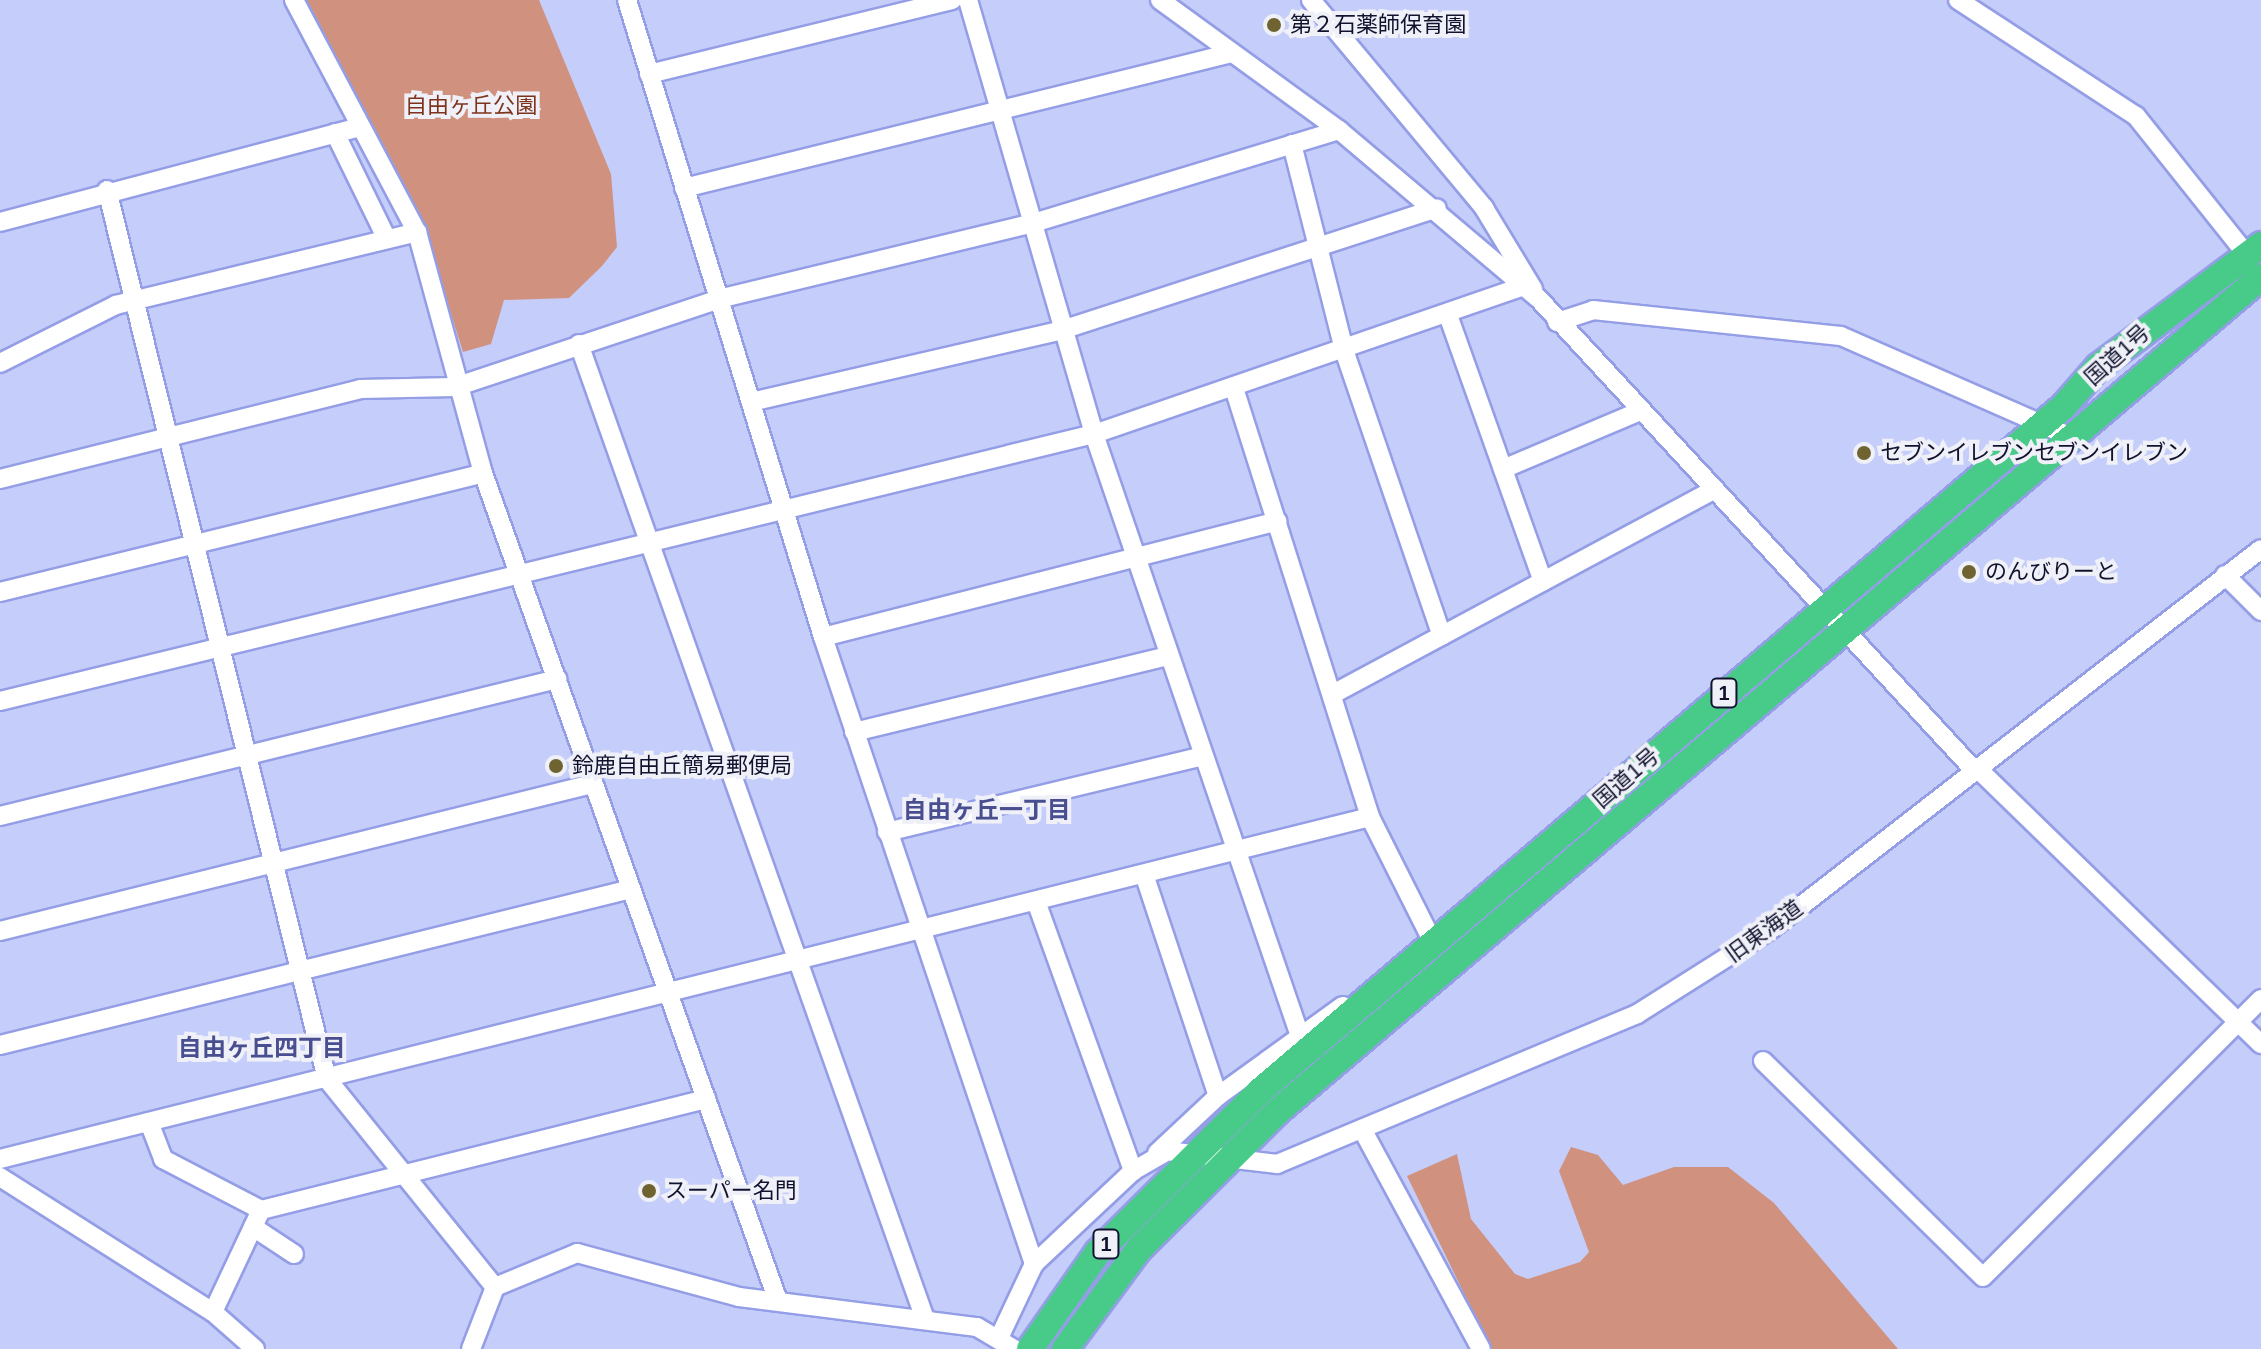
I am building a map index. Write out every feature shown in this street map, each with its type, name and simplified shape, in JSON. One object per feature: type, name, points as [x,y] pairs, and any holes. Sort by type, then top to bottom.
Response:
[{"type":"highway","name":"国道1号","points":[[1030,1349],[1098,1252],[1195,1151],[1823,607],[2041,424],[2098,367],[2254,250]]},
{"type":"highway","name":"国道1号","points":[[1065,1349],[1139,1249],[1223,1161],[1846,629],[2066,435],[2261,277]]},
{"type":"street","points":[[294,0],[356,128],[417,232],[455,387],[483,473],[777,1298]]},
{"type":"street","points":[[627,0],[823,637],[1034,1264]]},
{"type":"street","points":[[649,74],[952,0]]},
{"type":"street","points":[[968,0],[1030,224],[1094,434],[1300,1036]]},
{"type":"street","points":[[1160,0],[1339,130],[1437,208],[1531,292],[1712,491],[1846,629],[1975,769],[2261,1044]]},
{"type":"street","points":[[1311,0],[1484,208],[1531,292]]},
{"type":"street","points":[[1958,0],[2136,116],[2254,250]]},
{"type":"street","points":[[684,188],[1232,53]]},
{"type":"street","points":[[0,222],[107,190],[356,128]]},
{"type":"street","points":[[0,479],[360,389],[455,387],[719,299],[1030,224],[1339,130]]},
{"type":"street","points":[[335,133],[387,239]]},
{"type":"street","points":[[1292,144],[1344,350],[1442,636]]},
{"type":"street","points":[[107,190],[327,1079],[495,1287]]},
{"type":"street","points":[[751,402],[1062,330],[1437,208]]},
{"type":"street","points":[[0,363],[135,300],[417,232]]},
{"type":"street","points":[[0,701],[1094,434],[1448,315],[1531,292]]},
{"type":"street","points":[[1557,322],[1593,310],[1841,336],[2066,435]]},
{"type":"street","points":[[1448,315],[1543,582]]},
{"type":"street","points":[[579,344],[925,1319]]},
{"type":"street","points":[[1234,388],[1370,817],[1434,944]]},
{"type":"street","points":[[1503,469],[1640,411]]},
{"type":"street","points":[[0,592],[483,473]]},
{"type":"street","points":[[1333,694],[1712,491]]},
{"type":"street","points":[[823,637],[1134,555],[1277,521]]},
{"type":"street","name":"旧東海道","points":[[1195,1151],[1223,1161],[1277,1164],[1637,1014],[1770,930],[2261,549]]},
{"type":"street","points":[[2225,575],[2261,611]]},
{"type":"street","points":[[854,732],[1169,656]]},
{"type":"street","points":[[0,816],[557,679]]},
{"type":"street","points":[[887,832],[1203,756]]},
{"type":"street","points":[[0,931],[592,784]]},
{"type":"street","points":[[0,1159],[922,933],[1370,817]]},
{"type":"street","points":[[1145,877],[1218,1096]]},
{"type":"street","points":[[0,1045],[631,889]]},
{"type":"street","points":[[1037,904],[1133,1171]]},
{"type":"street","points":[[471,1349],[495,1287],[577,1253],[739,1297],[777,1298],[925,1319],[1007,1343],[1034,1264],[1218,1096],[1300,1036],[1398,973]]},
{"type":"street","points":[[1763,1061],[1983,1277],[2261,999]]},
{"type":"street","points":[[213,1312],[257,1219],[401,1173],[706,1099]]},
{"type":"street","points":[[149,1122],[163,1159],[257,1219],[294,1254]]},
{"type":"street","points":[[1362,1129],[1481,1349]]},
{"type":"street","points":[[1153,1158],[1195,1151]]},
{"type":"street","points":[[0,1177],[213,1312],[255,1349]]},
{"type":"green space","name":"自由ヶ丘公園","points":[[306,0],[539,0],[611,174],[617,247],[602,266],[569,298],[504,300],[491,344],[463,352],[425,231]]},
{"type":"green space","points":[[1571,1147],[1598,1155],[1623,1185],[1674,1167],[1728,1167],[1774,1203],[1898,1349],[1491,1349],[1407,1176],[1457,1154],[1471,1219],[1515,1274],[1528,1279],[1580,1262],[1589,1252],[1559,1171]]},
{"type":"place","name":"第２石薬師保育園","points":[[1274,25]]},
{"type":"place","name":"セブンイレブンセブンイレブン","points":[[1864,453]]},
{"type":"place","name":"のんびりーと","points":[[1969,572]]},
{"type":"place","name":"鈴鹿自由丘簡易郵便局","points":[[556,766]]},
{"type":"place","name":"スーパー名門","points":[[649,1191]]},
{"type":"district","name":"自由ヶ丘一丁目","points":[[987,810]]},
{"type":"district","name":"自由ヶ丘四丁目","points":[[262,1048]]}]
